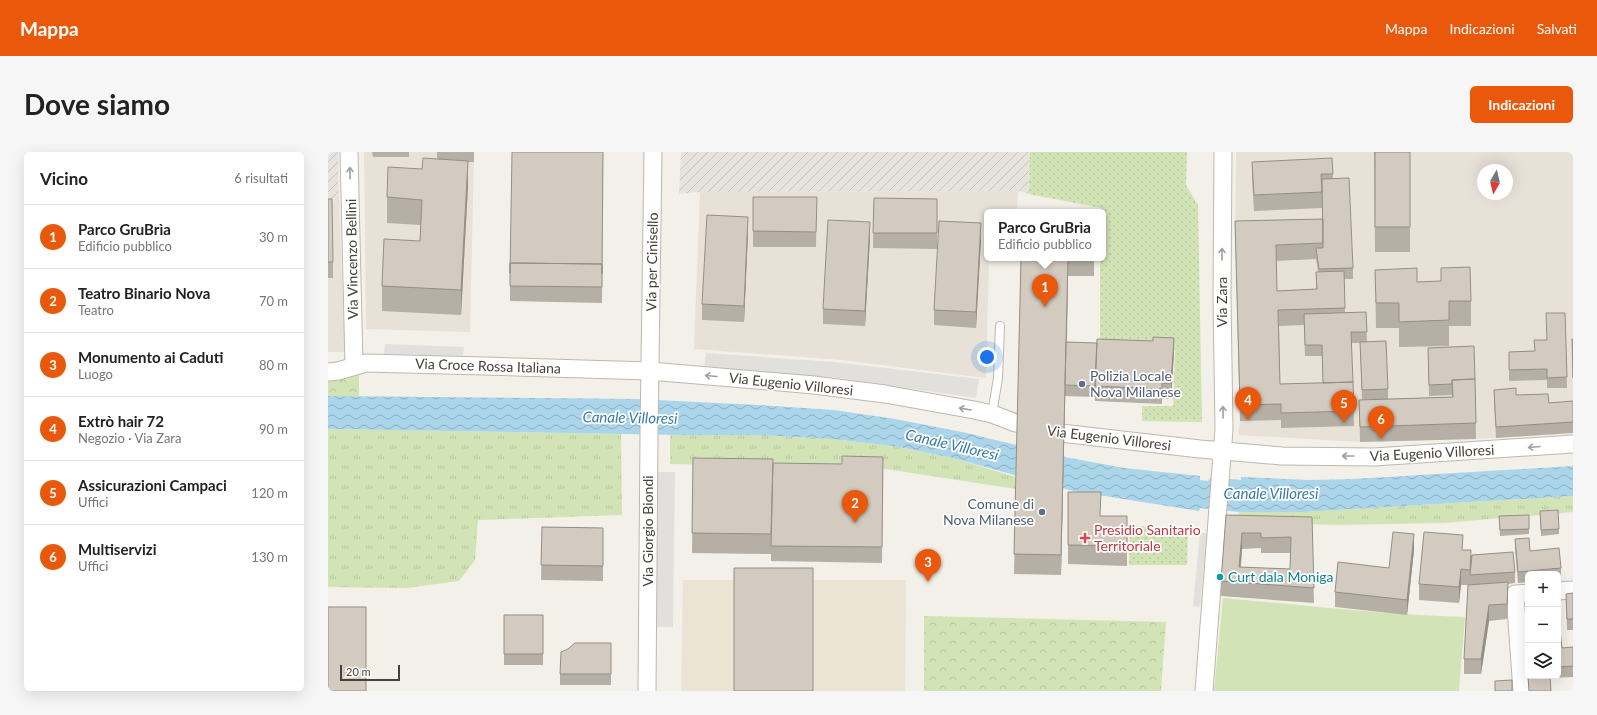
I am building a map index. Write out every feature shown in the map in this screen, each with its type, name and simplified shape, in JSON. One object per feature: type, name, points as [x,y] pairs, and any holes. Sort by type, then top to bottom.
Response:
[{"type":"street","name":"Via Vincenzo Bellini","points":[[350,152],[354,366]]},
{"type":"street","name":"Via per Cinisello","points":[[650,371],[653,152]]},
{"type":"street","name":"Via Zara","points":[[1204,691],[1224,429],[1222,299],[1223,152]]},
{"type":"street","name":"Via Croce Rossa Italiana","points":[[328,372],[338,371],[366,363],[650,371]]},
{"type":"street","name":"Via Giorgio Biondi","points":[[647,691],[648,434],[650,371]]},
{"type":"street","name":"Via Eugenio Villoresi","points":[[650,371],[814,385],[885,394],[992,414],[1016,423],[1061,433],[1222,451],[1282,456],[1374,457],[1573,444]]},
{"type":"street","points":[[1561,591],[1573,590]]},
{"type":"street","points":[[1517,594],[1522,691]]},
{"type":"lane","points":[[992,414],[998,378],[1000,326]]},
{"type":"shaded area","points":[[328,152],[338,152],[339,202],[328,203]]},
{"type":"shaded area","points":[[364,152],[474,152],[470,332],[366,329]]},
{"type":"shaded area","points":[[681,152],[1030,152],[1029,194],[1018,191],[700,192],[679,194]]},
{"type":"shaded area","points":[[1236,152],[1573,152],[1573,433],[1496,438],[1360,442],[1238,435],[1240,421],[1235,237]]},
{"type":"shaded area","points":[[1018,191],[1017,209],[984,209],[984,261],[989,261],[986,378],[842,360],[694,349],[700,192]]},
{"type":"shaded area","points":[[339,202],[345,352],[328,352],[328,203]]},
{"type":"shaded area","points":[[385,344],[464,347],[463,356],[384,354]]},
{"type":"shaded area","points":[[706,353],[834,362],[979,379],[976,398],[832,377],[704,368]]},
{"type":"shaded area","points":[[658,472],[675,472],[673,627],[656,627]]},
{"type":"shaded area","points":[[1200,533],[1207,533],[1200,607],[1193,606]]},
{"type":"shaded area","points":[[683,580],[906,580],[905,691],[681,691]]},
{"type":"green space","points":[[1030,152],[1187,152],[1186,185],[1198,205],[1202,422],[1142,421],[1142,406],[1173,406],[1175,350],[1100,348],[1100,261],[1106,261],[1106,209],[1029,194]]},
{"type":"green space","points":[[328,375],[359,375],[359,396],[328,396]]},
{"type":"green space","points":[[328,429],[621,434],[622,515],[478,520],[475,560],[459,581],[406,588],[328,587]]},
{"type":"green space","points":[[670,434],[756,435],[831,439],[894,446],[953,458],[1016,477],[1016,489],[885,469],[670,464]]},
{"type":"green space","points":[[1573,496],[1573,512],[1444,523],[1337,525],[1231,521],[1231,515],[1238,515],[1239,512],[1303,512]]},
{"type":"green space","points":[[1130,526],[1188,528],[1187,565],[1129,565]]},
{"type":"green space","points":[[1223,598],[1374,612],[1465,617],[1459,691],[1214,691]]},
{"type":"green space","points":[[924,616],[1166,622],[1161,691],[924,691]]},
{"type":"water","name":"Canale Villoresi","points":[[328,396],[636,399],[834,410],[895,419],[967,433],[1070,458],[1124,468],[1200,476],[1200,480],[1208,481],[1211,477],[1241,480],[1241,477],[1309,480],[1353,479],[1573,466],[1573,496],[1303,512],[1239,512],[1200,508],[1199,511],[1073,491],[953,458],[894,446],[831,439],[756,435],[328,429]]},
{"type":"building","points":[[512,152],[603,152],[602,274],[602,264],[510,263]]},
{"type":"building","points":[[1375,152],[1410,152],[1410,227],[1375,227]]},
{"type":"building","points":[[423,158],[468,161],[461,290],[382,286],[384,239],[420,241],[422,200],[387,197],[388,167],[422,169]]},
{"type":"building","points":[[1332,158],[1333,174],[1321,174],[1322,192],[1254,195],[1252,162]]},
{"type":"building","points":[[1349,178],[1353,268],[1319,269],[1316,248],[1323,248],[1322,179]]},
{"type":"building","points":[[753,197],[817,197],[816,232],[753,231]]},
{"type":"building","points":[[874,198],[937,199],[937,233],[873,233]]},
{"type":"building","points":[[328,199],[332,199],[333,262],[328,262]]},
{"type":"building","points":[[707,215],[748,217],[744,306],[702,304]]},
{"type":"building","points":[[1323,219],[1323,243],[1276,245],[1277,291],[1317,289],[1316,272],[1344,271],[1345,308],[1278,310],[1280,384],[1353,382],[1354,411],[1281,413],[1281,404],[1240,405],[1235,221]]},
{"type":"building","points":[[828,220],[870,222],[865,311],[823,309]]},
{"type":"building","points":[[939,221],[981,223],[976,312],[934,310]]},
{"type":"building","points":[[1021,261],[1068,261],[1061,555],[1014,554]]},
{"type":"building","points":[[510,263],[602,264],[602,287],[510,286]]},
{"type":"building","points":[[1470,267],[1471,301],[1449,301],[1449,320],[1399,322],[1399,303],[1376,303],[1375,270],[1417,268],[1417,282],[1441,281],[1441,268]]},
{"type":"building","points":[[1366,312],[1367,332],[1351,332],[1353,382],[1323,383],[1322,345],[1305,345],[1304,314]]},
{"type":"building","points":[[1546,313],[1565,313],[1567,377],[1547,378],[1547,369],[1509,370],[1509,352],[1535,351],[1534,340],[1547,340]]},
{"type":"building","points":[[1153,337],[1174,338],[1171,383],[1162,383],[1162,389],[1095,386],[1097,339],[1153,341]]},
{"type":"building","points":[[1572,339],[1573,339],[1573,378]]},
{"type":"building","points":[[1386,341],[1388,389],[1362,390],[1360,342]]},
{"type":"building","points":[[1066,342],[1097,343],[1095,386],[1065,385]]},
{"type":"building","points":[[1474,346],[1475,379],[1452,380],[1452,384],[1429,385],[1428,348]]},
{"type":"building","points":[[1475,379],[1476,423],[1360,427],[1359,400],[1453,397],[1452,380]]},
{"type":"building","points":[[1516,388],[1516,395],[1548,394],[1549,403],[1573,401],[1573,422],[1496,427],[1494,390]]},
{"type":"building","points":[[842,456],[883,457],[882,547],[771,546],[773,463],[842,464]]},
{"type":"building","points":[[693,458],[773,459],[771,534],[692,533]]},
{"type":"building","points":[[1068,492],[1101,492],[1100,516],[1127,516],[1127,546],[1068,545]]},
{"type":"building","points":[[1558,510],[1559,529],[1541,530],[1540,511]]},
{"type":"building","points":[[1226,515],[1312,517],[1314,588],[1221,581]],"holes":[[[1242,533],[1261,533],[1261,538],[1291,537],[1290,569],[1239,567]]]},
{"type":"building","points":[[1529,515],[1529,529],[1500,530],[1499,516]]},
{"type":"building","points":[[542,527],[603,528],[603,566],[541,565]]},
{"type":"building","points":[[1393,532],[1414,534],[1407,600],[1335,592],[1338,562],[1389,568]]},
{"type":"building","points":[[1424,532],[1463,535],[1462,550],[1471,550],[1470,570],[1461,569],[1459,587],[1419,584]]},
{"type":"building","points":[[1529,538],[1530,551],[1559,548],[1561,568],[1518,572],[1515,539]]},
{"type":"building","points":[[1513,552],[1515,572],[1470,575],[1472,555]]},
{"type":"building","points":[[734,568],[813,568],[813,691],[734,691]]},
{"type":"building","points":[[1508,582],[1507,604],[1489,605],[1481,659],[1464,659],[1468,585]]},
{"type":"building","points":[[1573,593],[1573,619],[1567,619],[1566,594]]},
{"type":"building","points":[[328,607],[366,607],[366,691],[328,691]]},
{"type":"building","points":[[504,615],[543,615],[543,654],[504,654]]},
{"type":"building","points":[[1561,640],[1562,648],[1573,647],[1573,666],[1561,667]]},
{"type":"building","points":[[575,643],[611,643],[611,674],[560,674],[561,652],[568,649]]},
{"type":"building","points":[[1528,679],[1550,679],[1551,691],[1529,691]]},
{"type":"building","points":[[1512,680],[1512,691],[1495,691],[1495,681]]},
{"type":"place","name":"Parco GruBrìa","points":[[1045,307]]},
{"type":"place","name":"Polizia Locale Nova Milanese","points":[[1082,384]]},
{"type":"place","name":"Extrò hair 72","points":[[1248,420]]},
{"type":"place","name":"Assicurazioni Campaci","points":[[1344,423]]},
{"type":"place","name":"Multiservizi","points":[[1381,439]]},
{"type":"place","name":"Comune di Nova Milanese","points":[[1042,512]]},
{"type":"place","name":"Teatro Binario Nova","points":[[855,523]]},
{"type":"place","name":"Presidio Sanitario Territoriale","points":[[1085,538]]},
{"type":"place","name":"Curt dala Moniga","points":[[1220,577]]},
{"type":"place","name":"Monumento ai Caduti","points":[[928,582]]}]
